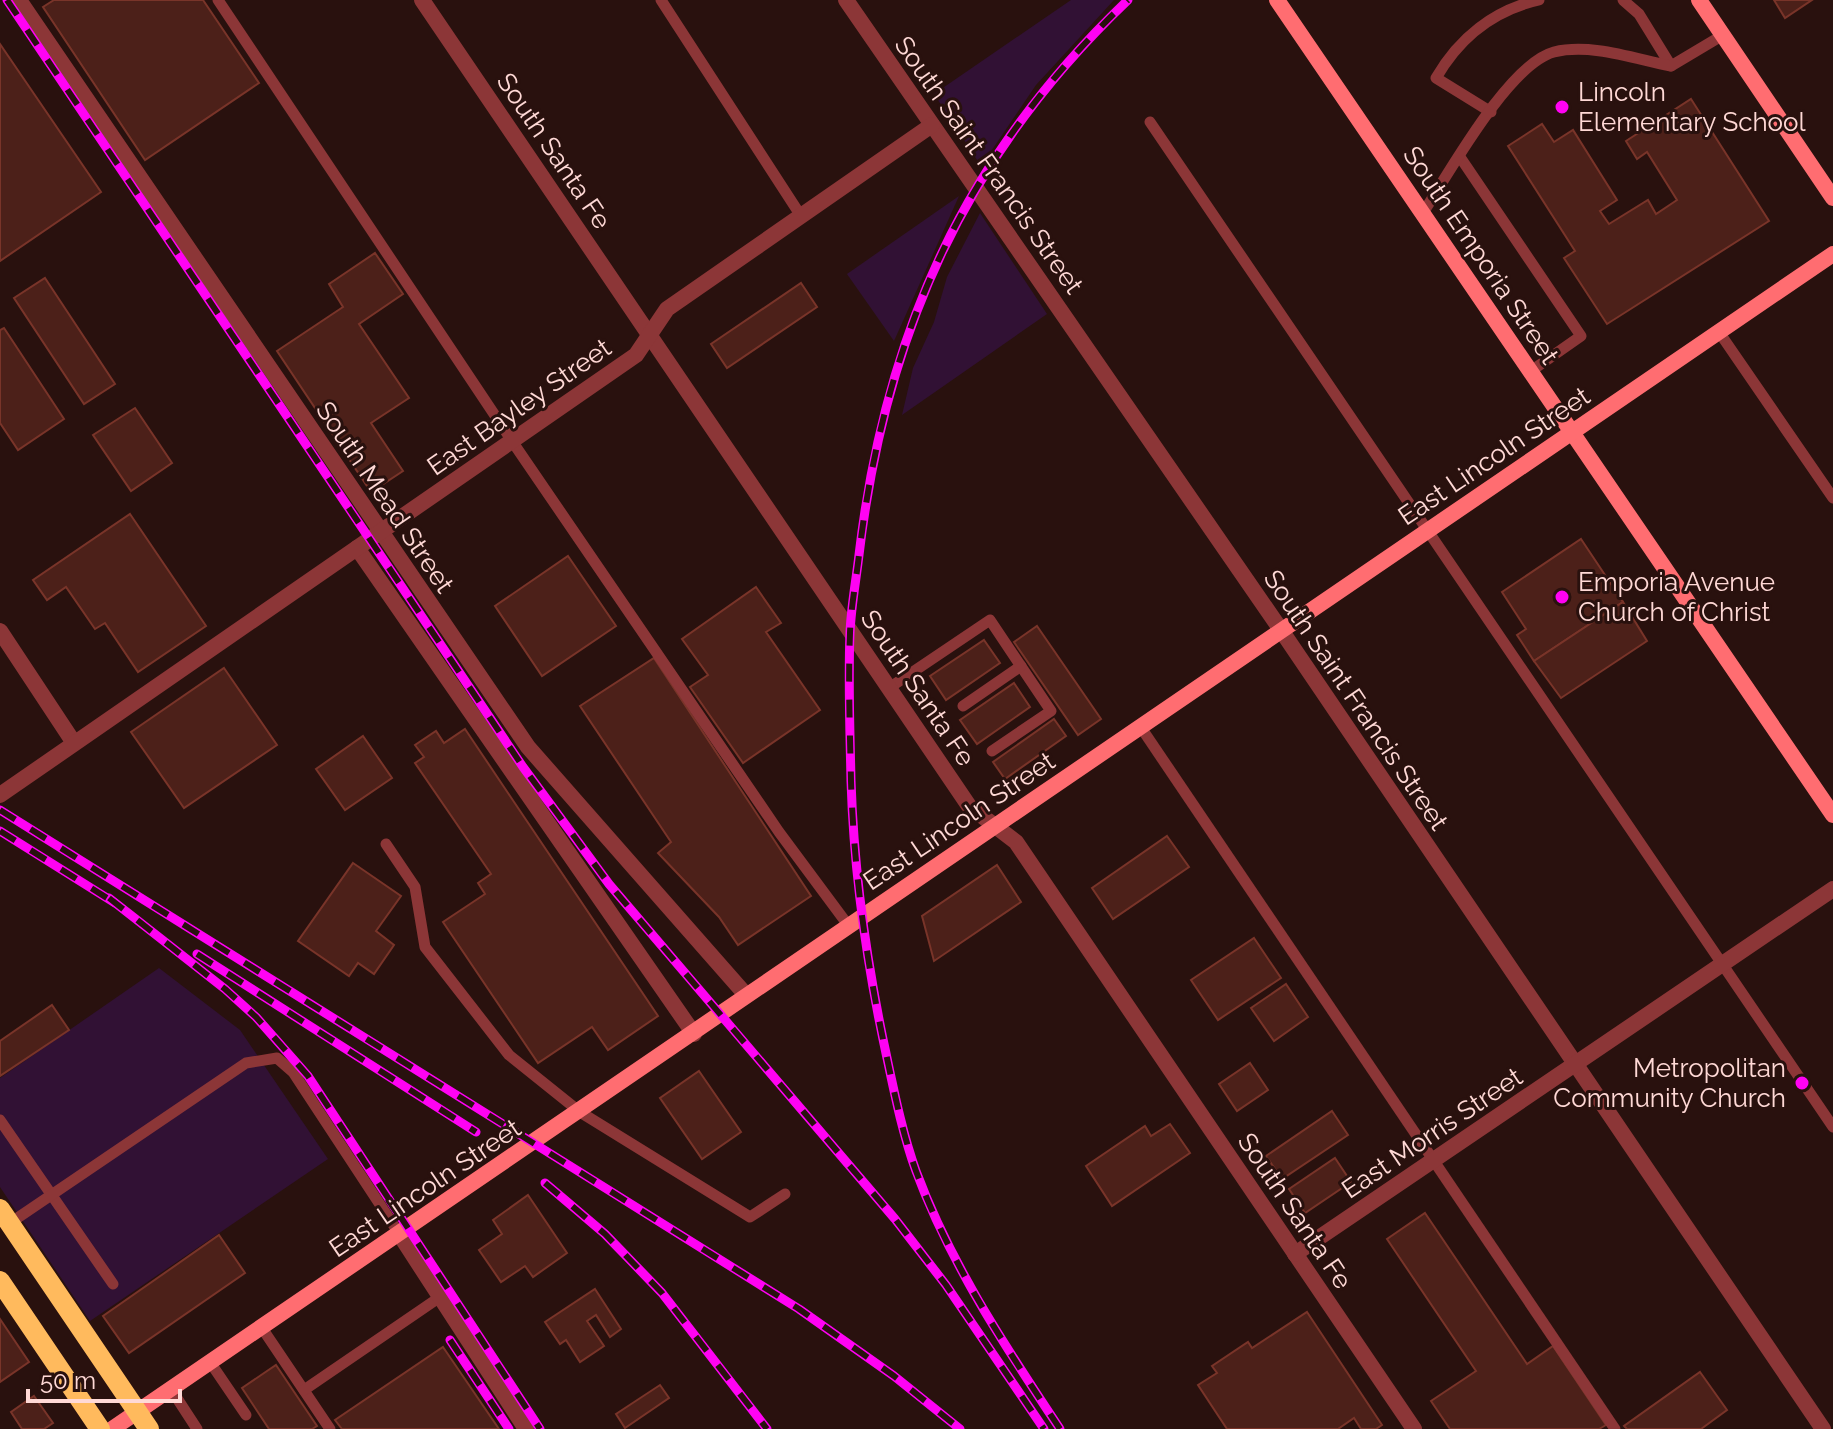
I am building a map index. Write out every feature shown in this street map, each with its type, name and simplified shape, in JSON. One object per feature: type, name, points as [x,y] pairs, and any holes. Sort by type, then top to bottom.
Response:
[{"type":"main road","points":[[5,1216],[143,1420]]},
{"type":"main road","points":[[0,1281],[100,1429]]},
{"type":"street","name":"South Mead Street","points":[[19,0],[528,747],[746,995]]},
{"type":"street","name":"South Santa Fe","points":[[422,0],[969,806],[1016,842],[1414,1429]]},
{"type":"street","name":"South Saint Francis Street","points":[[846,0],[1281,630],[1823,1429]]},
{"type":"street","name":"South Emporia Street","points":[[1277,0],[1833,815]]},
{"type":"street","points":[[1699,0],[1833,198]]},
{"type":"street","name":"East Bayley Street","points":[[0,795],[636,355],[667,309],[932,125]]},
{"type":"street","name":"East Lincoln Street","points":[[112,1429],[143,1420],[171,1389],[210,1362],[1833,254]]},
{"type":"street","name":"South Mead Street","points":[[357,548],[694,1034]]},
{"type":"street","points":[[0,631],[74,743]]},
{"type":"street","name":"East Morris Street","points":[[1295,1254],[1833,889]]},
{"type":"street","points":[[400,1235],[526,1429]]},
{"type":"lane","points":[[218,0],[512,441],[779,832],[848,925]]},
{"type":"lane","points":[[661,0],[801,216]]},
{"type":"lane","points":[[1491,112],[1436,78],[1467,36],[1512,6],[1539,0]]},
{"type":"lane","points":[[1623,0],[1639,14],[1671,66]]},
{"type":"lane","points":[[1423,213],[1513,79],[1553,52],[1597,51],[1671,66],[1723,35]]},
{"type":"lane","points":[[1150,122],[1833,1127]]},
{"type":"lane","points":[[1460,157],[1581,336],[1531,371]]},
{"type":"lane","points":[[1719,332],[1833,498]]},
{"type":"lane","points":[[889,688],[990,620],[1051,711],[992,751]]},
{"type":"lane","points":[[963,706],[1021,666]]},
{"type":"lane","points":[[1140,726],[1615,1429]]},
{"type":"lane","points":[[386,844],[415,887],[425,947],[509,1055],[580,1112],[750,1217],[785,1194]]},
{"type":"lane","points":[[5,1216],[52,1194],[246,1063],[277,1058],[293,1072],[400,1235]]},
{"type":"lane","points":[[0,1120],[113,1284]]},
{"type":"lane","points":[[304,1390],[440,1297]]},
{"type":"lane","points":[[262,1328],[330,1429]]},
{"type":"lane","points":[[210,1362],[246,1415]]},
{"type":"lane","points":[[171,1389],[197,1429]]},
{"type":"shaded area","points":[[1071,0],[1114,0],[1036,85],[981,166],[934,94]]},
{"type":"shaded area","points":[[959,196],[894,341],[847,274]]},
{"type":"shaded area","points":[[980,213],[1047,314],[902,415],[913,368],[934,322],[947,277]]},
{"type":"shaded area","points":[[159,968],[240,1030],[328,1159],[90,1321],[0,1187],[0,1078]]},
{"type":"building","points":[[54,0],[203,0],[259,83],[145,160],[43,7]]},
{"type":"building","points":[[1774,0],[1812,0],[1785,18]]},
{"type":"building","points":[[0,44],[101,192],[0,261]]},
{"type":"building","points":[[1691,99],[1769,221],[1607,324],[1564,258],[1575,251],[1508,146],[1542,124],[1554,142],[1573,130],[1617,200],[1600,211],[1609,224],[1648,200],[1656,214],[1677,200],[1647,152],[1637,159],[1626,141]]},
{"type":"building","points":[[375,253],[403,294],[359,324],[409,398],[371,423],[403,471],[371,492],[277,351],[343,307],[329,284]]},
{"type":"building","points":[[45,278],[115,384],[84,404],[14,298]]},
{"type":"building","points":[[801,283],[817,307],[727,368],[711,344]]},
{"type":"building","points":[[4,328],[64,419],[18,450],[0,423],[0,330]]},
{"type":"building","points":[[135,408],[172,463],[131,491],[93,435]]},
{"type":"building","points":[[130,514],[206,626],[138,672],[105,623],[95,629],[66,587],[47,600],[33,580]]},
{"type":"building","name":"Emporia Avenue Church of Christ","points":[[1581,539],[1623,602],[1534,661],[1517,635],[1526,629],[1502,592]]},
{"type":"building","points":[[568,556],[616,626],[542,676],[495,606]]},
{"type":"building","points":[[756,587],[781,623],[766,632],[820,710],[743,763],[690,687],[708,675],[682,639]]},
{"type":"building","points":[[1623,602],[1647,641],[1561,698],[1534,661]]},
{"type":"building","points":[[1037,626],[1101,719],[1078,735],[1014,642]]},
{"type":"building","points":[[984,640],[1000,663],[946,700],[930,676]]},
{"type":"building","points":[[654,658],[811,896],[738,945],[719,917],[658,853],[671,842],[580,706]]},
{"type":"building","points":[[224,668],[277,745],[184,808],[131,732]]},
{"type":"building","points":[[1014,683],[1030,707],[977,744],[960,720]]},
{"type":"building","points":[[1054,719],[1066,736],[1005,779],[993,762]]},
{"type":"building","points":[[465,729],[658,1016],[608,1050],[592,1027],[538,1063],[443,922],[485,894],[478,883],[491,874],[415,763],[424,757],[415,745],[436,731],[444,743]]},
{"type":"building","points":[[363,736],[392,778],[345,810],[316,769]]},
{"type":"building","points":[[1167,836],[1189,867],[1113,919],[1092,888]]},
{"type":"building","points":[[353,863],[401,896],[376,931],[394,945],[374,974],[358,963],[349,976],[298,941]]},
{"type":"building","points":[[997,865],[1021,902],[934,961],[922,916]]},
{"type":"building","points":[[1254,938],[1281,978],[1218,1020],[1191,980]]},
{"type":"building","points":[[1286,984],[1308,1017],[1274,1041],[1251,1008]]},
{"type":"building","points":[[52,1005],[69,1030],[0,1076],[0,1041]]},
{"type":"building","points":[[1250,1063],[1268,1090],[1237,1111],[1219,1084]]},
{"type":"building","points":[[699,1071],[741,1132],[702,1159],[660,1098]]},
{"type":"building","points":[[1332,1111],[1348,1135],[1282,1179],[1266,1156]]},
{"type":"building","points":[[1170,1124],[1190,1153],[1112,1206],[1086,1166],[1145,1126],[1151,1136]]},
{"type":"building","points":[[1335,1158],[1351,1182],[1305,1213],[1289,1189]]},
{"type":"building","points":[[528,1195],[567,1253],[533,1277],[525,1266],[501,1282],[479,1250],[502,1234],[493,1220]]},
{"type":"building","points":[[1425,1213],[1527,1364],[1553,1346],[1606,1425],[1599,1429],[1450,1429],[1431,1401],[1476,1371],[1387,1239]]},
{"type":"building","points":[[219,1235],[245,1273],[129,1353],[103,1316]]},
{"type":"building","points":[[595,1289],[621,1329],[610,1337],[596,1315],[587,1321],[604,1346],[580,1362],[566,1340],[560,1344],[545,1322]]},
{"type":"building","points":[[1307,1312],[1382,1425],[1376,1429],[1361,1429],[1354,1418],[1338,1429],[1227,1429],[1198,1385],[1217,1373],[1212,1366],[1248,1342],[1252,1348]]},
{"type":"building","points":[[0,1319],[29,1362],[0,1382]]},
{"type":"building","points":[[443,1347],[499,1429],[342,1429],[335,1420]]},
{"type":"building","points":[[276,1365],[317,1426],[312,1429],[269,1429],[242,1388]]},
{"type":"building","points":[[1700,1372],[1727,1410],[1701,1429],[1627,1429],[1624,1426]]},
{"type":"building","points":[[660,1385],[669,1398],[625,1428],[616,1414]]},
{"type":"building","points":[[34,1396],[53,1423],[44,1429],[22,1429],[11,1412]]},
{"type":"railway","points":[[7,0],[523,767],[609,884],[895,1219],[946,1285],[1044,1429]]},
{"type":"railway","points":[[1060,1429],[999,1336],[962,1272],[930,1206],[903,1129],[873,989],[858,886],[851,781],[850,633],[871,474],[889,396],[913,323],[942,252],[978,185],[1021,121],[1071,59],[1128,0]]},
{"type":"railway","points":[[0,810],[799,1309],[894,1376],[960,1429]]},
{"type":"railway","points":[[0,831],[115,903]]},
{"type":"railway","points":[[109,898],[225,989],[256,1017],[308,1076],[540,1429]]},
{"type":"railway","points":[[197,954],[476,1132]]},
{"type":"railway","points":[[545,1183],[605,1234],[662,1293],[767,1429]]},
{"type":"railway","points":[[450,1340],[509,1429]]},
{"type":"place","name":"Lincoln Elementary School","points":[[1562,107]]},
{"type":"place","name":"Emporia Avenue Church of Christ","points":[[1562,597]]},
{"type":"place","name":"Metropolitan Community Church","points":[[1802,1083]]}]
